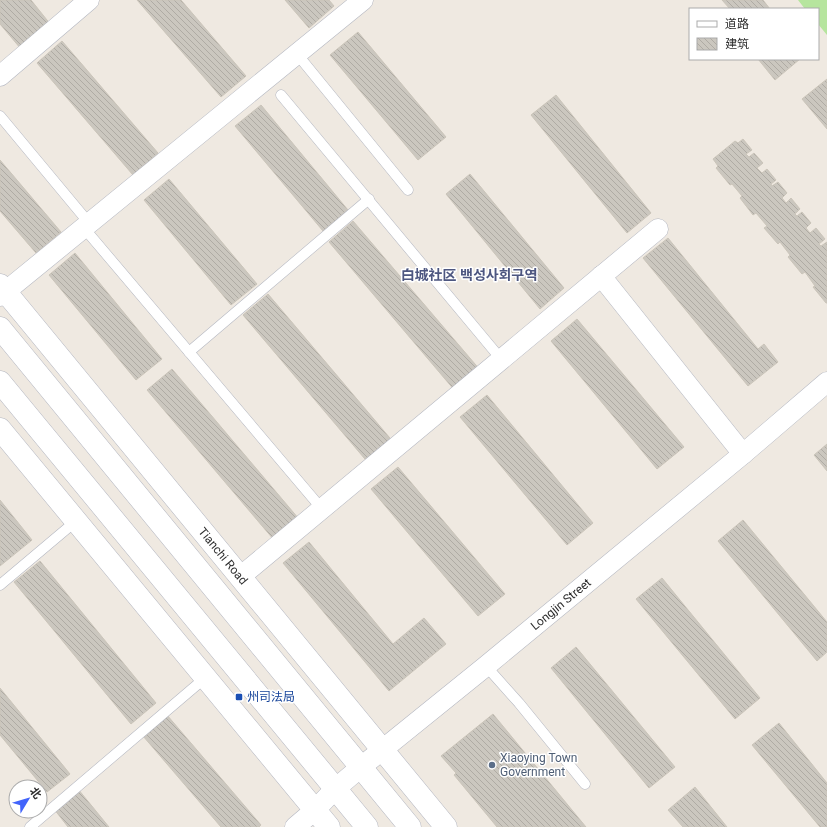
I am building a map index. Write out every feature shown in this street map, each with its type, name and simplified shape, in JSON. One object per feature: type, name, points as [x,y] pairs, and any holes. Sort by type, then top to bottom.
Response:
[{"type":"main road","name":"Tianchi Road","points":[[2,291],[446,827]]},
{"type":"main road","points":[[0,328],[410,827]]},
{"type":"main road","points":[[0,382],[367,827]]},
{"type":"main road","points":[[0,429],[329,827]]},
{"type":"street","points":[[0,76],[89,0]]},
{"type":"street","points":[[2,291],[87,226],[363,0]]},
{"type":"street","points":[[240,577],[658,229]]},
{"type":"street","points":[[601,276],[743,454]]},
{"type":"street","name":"Longjin Street","points":[[295,827],[315,810],[335,789],[361,767],[743,454],[827,382]]},
{"type":"lane","points":[[297,54],[408,190]]},
{"type":"lane","points":[[282,95],[501,359]]},
{"type":"lane","points":[[0,116],[189,352],[322,509]]},
{"type":"lane","points":[[189,352],[368,200]]},
{"type":"lane","points":[[0,585],[76,521]]},
{"type":"lane","points":[[486,666],[519,703],[585,784]]},
{"type":"lane","points":[[30,827],[205,678]]},
{"type":"green space","points":[[798,0],[827,0],[827,35],[819,25],[819,8],[804,8]]},
{"type":"building","points":[[0,0],[31,0],[51,25],[21,49],[0,24]]},
{"type":"building","points":[[137,0],[181,0],[246,76],[221,97]]},
{"type":"building","points":[[285,0],[329,0],[334,6],[309,28]]},
{"type":"building","points":[[722,0],[763,0],[769,8],[729,8]]},
{"type":"building","points":[[358,32],[446,137],[418,160],[330,55]]},
{"type":"building","points":[[62,41],[158,153],[133,175],[37,63]]},
{"type":"building","points":[[759,60],[799,60],[775,80]]},
{"type":"building","points":[[827,79],[827,129],[802,99]]},
{"type":"building","points":[[556,95],[651,213],[627,233],[531,115]]},
{"type":"building","points":[[261,105],[348,210],[323,231],[235,126]]},
{"type":"building","points":[[743,139],[752,150],[746,154],[749,157],[754,153],[763,163],[757,168],[762,173],[767,169],[776,180],[771,184],[772,186],[778,182],[787,193],[782,198],[786,203],[791,198],[800,209],[795,214],[797,216],[802,212],[811,223],[806,228],[810,233],[816,228],[825,239],[819,244],[821,246],[827,242],[827,303],[813,287],[815,286],[805,272],[802,274],[788,257],[790,255],[780,242],[778,244],[764,228],[767,226],[756,213],[753,215],[740,198],[742,196],[732,184],[730,185],[716,168],[718,166],[713,159],[735,141],[738,143]]},
{"type":"building","points":[[0,160],[61,232],[36,253],[0,211]]},
{"type":"building","points":[[470,174],[564,288],[540,309],[446,194]]},
{"type":"building","points":[[169,179],[257,284],[231,305],[144,200]]},
{"type":"building","points":[[353,221],[481,371],[456,392],[329,242]]},
{"type":"building","points":[[668,238],[758,349],[764,344],[778,362],[748,386],[643,258]]},
{"type":"building","points":[[75,253],[162,359],[136,380],[49,275]]},
{"type":"building","points":[[268,294],[395,444],[370,465],[243,315]]},
{"type":"building","points":[[577,319],[684,447],[657,469],[551,341]]},
{"type":"building","points":[[172,369],[299,519],[274,540],[147,390]]},
{"type":"building","points":[[487,395],[593,523],[567,545],[460,417]]},
{"type":"building","points":[[827,444],[827,471],[814,455]]},
{"type":"building","points":[[398,467],[505,594],[478,616],[371,489]]},
{"type":"building","points":[[0,500],[32,540],[0,566]]},
{"type":"building","points":[[743,520],[827,622],[827,652],[817,661],[718,541]]},
{"type":"building","points":[[309,542],[393,644],[424,618],[446,644],[389,691],[283,563]]},
{"type":"building","points":[[40,561],[156,703],[131,724],[14,582]]},
{"type":"building","points":[[662,578],[760,698],[735,719],[636,599]]},
{"type":"building","points":[[576,647],[675,767],[649,788],[551,668]]},
{"type":"building","points":[[0,688],[70,774],[48,791],[48,779],[36,779],[0,735]]},
{"type":"building","name":"Xiaoying Town Government","points":[[493,714],[586,827],[497,827],[454,775],[456,773],[441,756]]},
{"type":"building","points":[[167,715],[261,825],[259,827],[221,827],[143,736]]},
{"type":"building","points":[[779,723],[827,783],[827,827],[820,827],[752,745]]},
{"type":"building","points":[[695,787],[727,827],[683,827],[668,810]]},
{"type":"building","points":[[78,789],[109,827],[68,827],[54,809]]},
{"type":"place","name":"州司法局","points":[[239,697]]},
{"type":"place","name":"Xiaoying Town Government","points":[[492,765]]},
{"type":"district","name":"白城社区 백성사회구역","points":[[469,275]]}]
